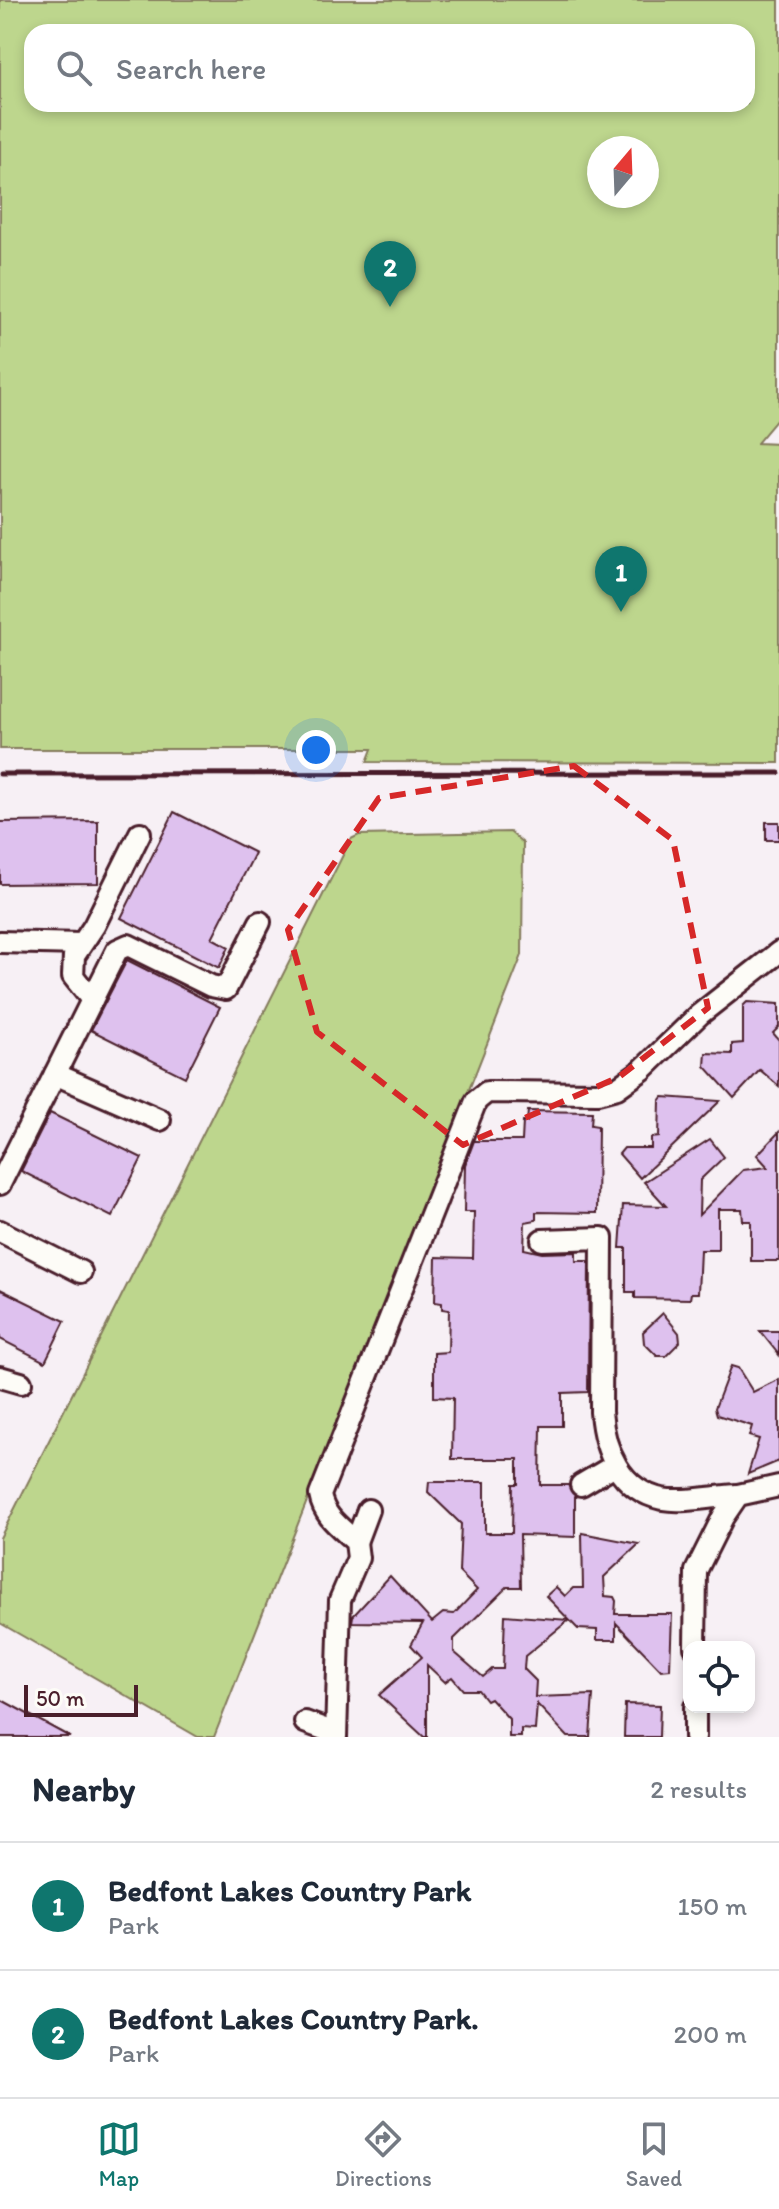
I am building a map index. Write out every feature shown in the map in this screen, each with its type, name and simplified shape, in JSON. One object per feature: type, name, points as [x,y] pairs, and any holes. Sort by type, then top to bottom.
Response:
[{"type":"street","points":[[92,1000],[73,976],[74,956],[94,926],[140,833]]},
{"type":"street","points":[[0,1184],[117,950],[128,945],[211,986],[226,989],[260,922]]},
{"type":"street","points":[[0,942],[81,944]]},
{"type":"street","points":[[356,1542],[329,1518],[322,1507],[320,1495],[476,1101],[487,1092],[598,1093],[617,1088],[642,1070],[700,1014],[779,952]]},
{"type":"street","points":[[55,1074],[160,1120]]},
{"type":"street","points":[[0,1231],[81,1272]]},
{"type":"street","points":[[542,1240],[602,1238],[601,1412],[604,1439],[615,1465],[646,1494],[665,1499],[738,1495],[779,1486]]},
{"type":"street","points":[[0,1377],[21,1383]]},
{"type":"street","points":[[581,1485],[615,1465]]},
{"type":"street","points":[[695,1641],[696,1571],[714,1533],[738,1495]]},
{"type":"street","points":[[305,1722],[336,1735],[340,1600],[358,1558],[356,1542],[368,1510]]},
{"type":"street","points":[[695,1713],[695,1737]]},
{"type":"highlighted area","points":[[574,766],[673,840],[708,1008],[619,1077],[463,1145],[317,1032],[288,930],[379,798]]},
{"type":"green space","points":[[0,0],[779,0],[779,417],[757,443],[779,444],[779,763],[367,762],[372,749],[0,749]]},
{"type":"green space","points":[[510,832],[523,843],[522,955],[214,1737],[198,1737],[0,1623],[0,1538],[351,839],[359,835]]},
{"type":"building","points":[[174,812],[255,853],[212,938],[229,947],[219,968],[121,918]]},
{"type":"building","points":[[98,821],[98,883],[0,884],[0,822]]},
{"type":"building","points":[[766,822],[779,822],[779,840],[766,840]]},
{"type":"building","points":[[127,960],[220,1007],[185,1077],[91,1030]]},
{"type":"building","points":[[747,1002],[779,1004],[779,1027],[773,1033],[779,1040],[779,1086],[760,1070],[734,1098],[705,1066],[706,1053],[732,1054],[732,1044],[743,1043],[743,1006]]},
{"type":"building","points":[[663,1097],[720,1101],[640,1178],[619,1154],[624,1148],[651,1148],[651,1138],[659,1137],[660,1101]]},
{"type":"building","points":[[528,1111],[592,1112],[591,1125],[598,1126],[597,1213],[536,1212],[536,1220],[525,1222],[524,1249],[542,1253],[576,1252],[576,1261],[589,1261],[588,1392],[562,1393],[562,1426],[541,1426],[540,1485],[568,1485],[575,1496],[575,1537],[520,1535],[521,1587],[507,1587],[454,1639],[454,1652],[483,1677],[492,1669],[503,1669],[505,1615],[569,1620],[525,1656],[524,1669],[536,1681],[535,1697],[593,1695],[590,1737],[568,1737],[537,1704],[535,1730],[521,1729],[521,1737],[509,1737],[509,1719],[490,1698],[486,1700],[478,1690],[463,1690],[452,1677],[445,1682],[427,1665],[427,1737],[424,1737],[379,1695],[422,1657],[411,1645],[423,1623],[352,1622],[353,1616],[390,1576],[432,1622],[443,1613],[454,1614],[477,1590],[459,1572],[461,1524],[428,1492],[429,1482],[485,1482],[485,1533],[512,1533],[513,1484],[518,1484],[518,1459],[452,1459],[453,1398],[434,1397],[434,1353],[448,1352],[449,1310],[442,1309],[442,1303],[435,1302],[436,1257],[473,1258],[474,1212],[464,1212],[465,1165],[474,1141],[522,1141],[523,1122],[527,1122]]},
{"type":"building","points":[[50,1113],[142,1158],[112,1217],[21,1171]]},
{"type":"building","points":[[779,1132],[779,1261],[751,1261],[751,1221],[743,1221],[742,1209],[718,1209],[718,1250],[700,1250],[698,1293],[691,1293],[690,1299],[635,1298],[635,1292],[626,1292],[626,1248],[620,1248],[623,1205],[666,1206],[644,1182],[710,1139],[724,1157],[700,1180],[699,1215],[743,1170],[768,1167],[757,1155]]},
{"type":"building","points":[[0,1289],[65,1321],[45,1362],[0,1339]]},
{"type":"building","points":[[663,1313],[679,1333],[680,1342],[666,1356],[657,1356],[644,1343],[643,1332]]},
{"type":"building","points":[[760,1331],[779,1331],[779,1355]]},
{"type":"building","points":[[731,1366],[738,1368],[753,1392],[779,1379],[779,1461],[748,1474],[759,1439],[749,1436],[752,1426],[717,1415],[715,1408]]},
{"type":"building","points":[[582,1533],[639,1544],[604,1577],[605,1596],[614,1597],[615,1614],[672,1614],[670,1669],[661,1670],[616,1623],[616,1640],[597,1640],[597,1630],[578,1629],[546,1596],[556,1587],[565,1596],[573,1588],[583,1588]]},
{"type":"building","points":[[0,1699],[70,1737],[0,1737]]},
{"type":"building","points":[[625,1704],[660,1705],[659,1737],[624,1737]]},
{"type":"railway","points":[[0,774],[779,773]]},
{"type":"place","name":"Bedfont Lakes Country Park.","points":[[390,307]]},
{"type":"place","name":"Bedfont Lakes Country Park","points":[[621,612]]}]
